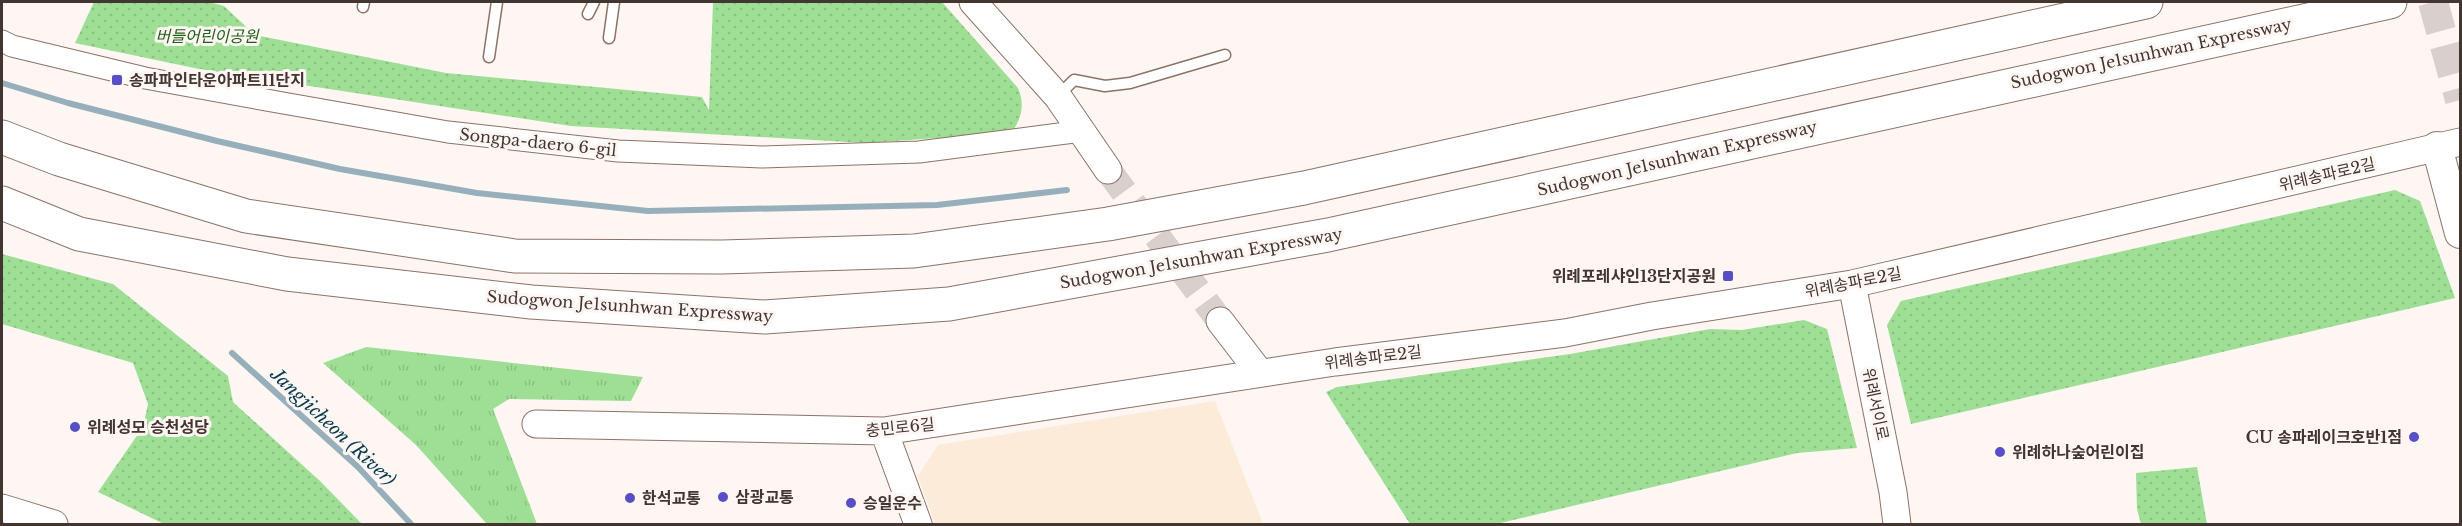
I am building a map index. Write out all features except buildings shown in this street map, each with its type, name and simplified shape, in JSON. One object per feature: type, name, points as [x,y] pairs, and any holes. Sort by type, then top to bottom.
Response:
[{"type":"highway","points":[[2,137],[59,159],[246,216],[515,256],[722,257],[914,251],[1108,224],[1304,188],[2146,2]]},
{"type":"highway","name":"Sudogwon Je1sunhwan Expressway","points":[[2,204],[79,234],[287,274],[531,302],[765,317],[949,304],[1328,235],[2390,2]]},
{"type":"highway","points":[[2,222],[79,234]]},
{"type":"main road","points":[[2449,144],[2460,233]]},
{"type":"street","points":[[973,2],[1058,97],[1108,170]]},
{"type":"street","name":"Songpa-daero 6-gil","points":[[2,41],[12,46],[145,78],[283,103],[448,132],[618,151],[762,157],[919,152],[1082,131]]},
{"type":"street","name":"위례송파로2길","points":[[1260,372],[1565,333],[1652,316],[1852,284],[2449,144]]},
{"type":"street","name":"위례서이로","points":[[1852,284],[1893,492],[1897,525]]},
{"type":"street","points":[[1220,321],[1260,372]]},
{"type":"street","name":"충민로6길","points":[[536,424],[884,431],[1260,372]]},
{"type":"street","points":[[884,431],[918,525]]},
{"type":"street","points":[[2,508],[54,525]]},
{"type":"lane","points":[[489,57],[497,2]]},
{"type":"lane","points":[[588,14],[594,2]]},
{"type":"lane","points":[[609,38],[614,2]]},
{"type":"lane","points":[[1058,97],[1074,80],[1105,86],[1130,83],[1225,55]]},
{"type":"shaded area","points":[[1215,401],[1263,524],[935,524],[918,476],[938,445]]},
{"type":"green space","name":"버들어린이공원","points":[[94,2],[209,2],[224,6],[255,35],[446,73],[702,97],[709,110],[713,2],[942,2],[1018,88],[1021,111],[1018,122],[1011,133],[865,143],[571,126],[199,69],[75,43]]},
{"type":"green space","points":[[2395,190],[2420,201],[2455,298],[1911,424],[1887,325],[1901,301]]},
{"type":"green space","points":[[2,254],[113,284],[228,376],[233,402],[320,481],[362,524],[164,524],[98,492],[143,427],[148,404],[133,363],[2,324]]},
{"type":"green space","points":[[1804,320],[1827,329],[1857,448],[1797,453],[1496,524],[1410,524],[1326,392],[1337,387],[1570,354],[1710,329],[1742,330]]},
{"type":"green space","points":[[366,347],[643,377],[631,401],[509,399],[493,409],[537,524],[487,524],[416,445],[323,363]]},
{"type":"green space","points":[[2197,467],[2207,524],[2141,524],[2137,509],[2136,473]]},
{"type":"waterway","points":[[2,83],[68,103],[217,141],[340,169],[477,193],[648,211],[937,205],[1067,190]]},
{"type":"waterway","name":"Jangjicheon (River)","points":[[232,353],[358,467],[411,524]]},
{"type":"tunnel","points":[[2433,2],[2460,100]]},
{"type":"tunnel","points":[[1108,170],[1220,321]]},
{"type":"place","name":"송파파인타운아파트11단지","points":[[117,80]]},
{"type":"place","name":"위례포레샤인13단지공원","points":[[1728,276]]},
{"type":"place","name":"위례성모 승천성당","points":[[75,427]]},
{"type":"place","name":"CU 송파레이크호반1점","points":[[2414,437]]},
{"type":"place","name":"위례하나숲어린이집","points":[[2000,452]]},
{"type":"place","name":"삼광교통","points":[[723,497]]},
{"type":"place","name":"한석교통","points":[[630,498]]},
{"type":"place","name":"승일운수","points":[[851,503]]}]
